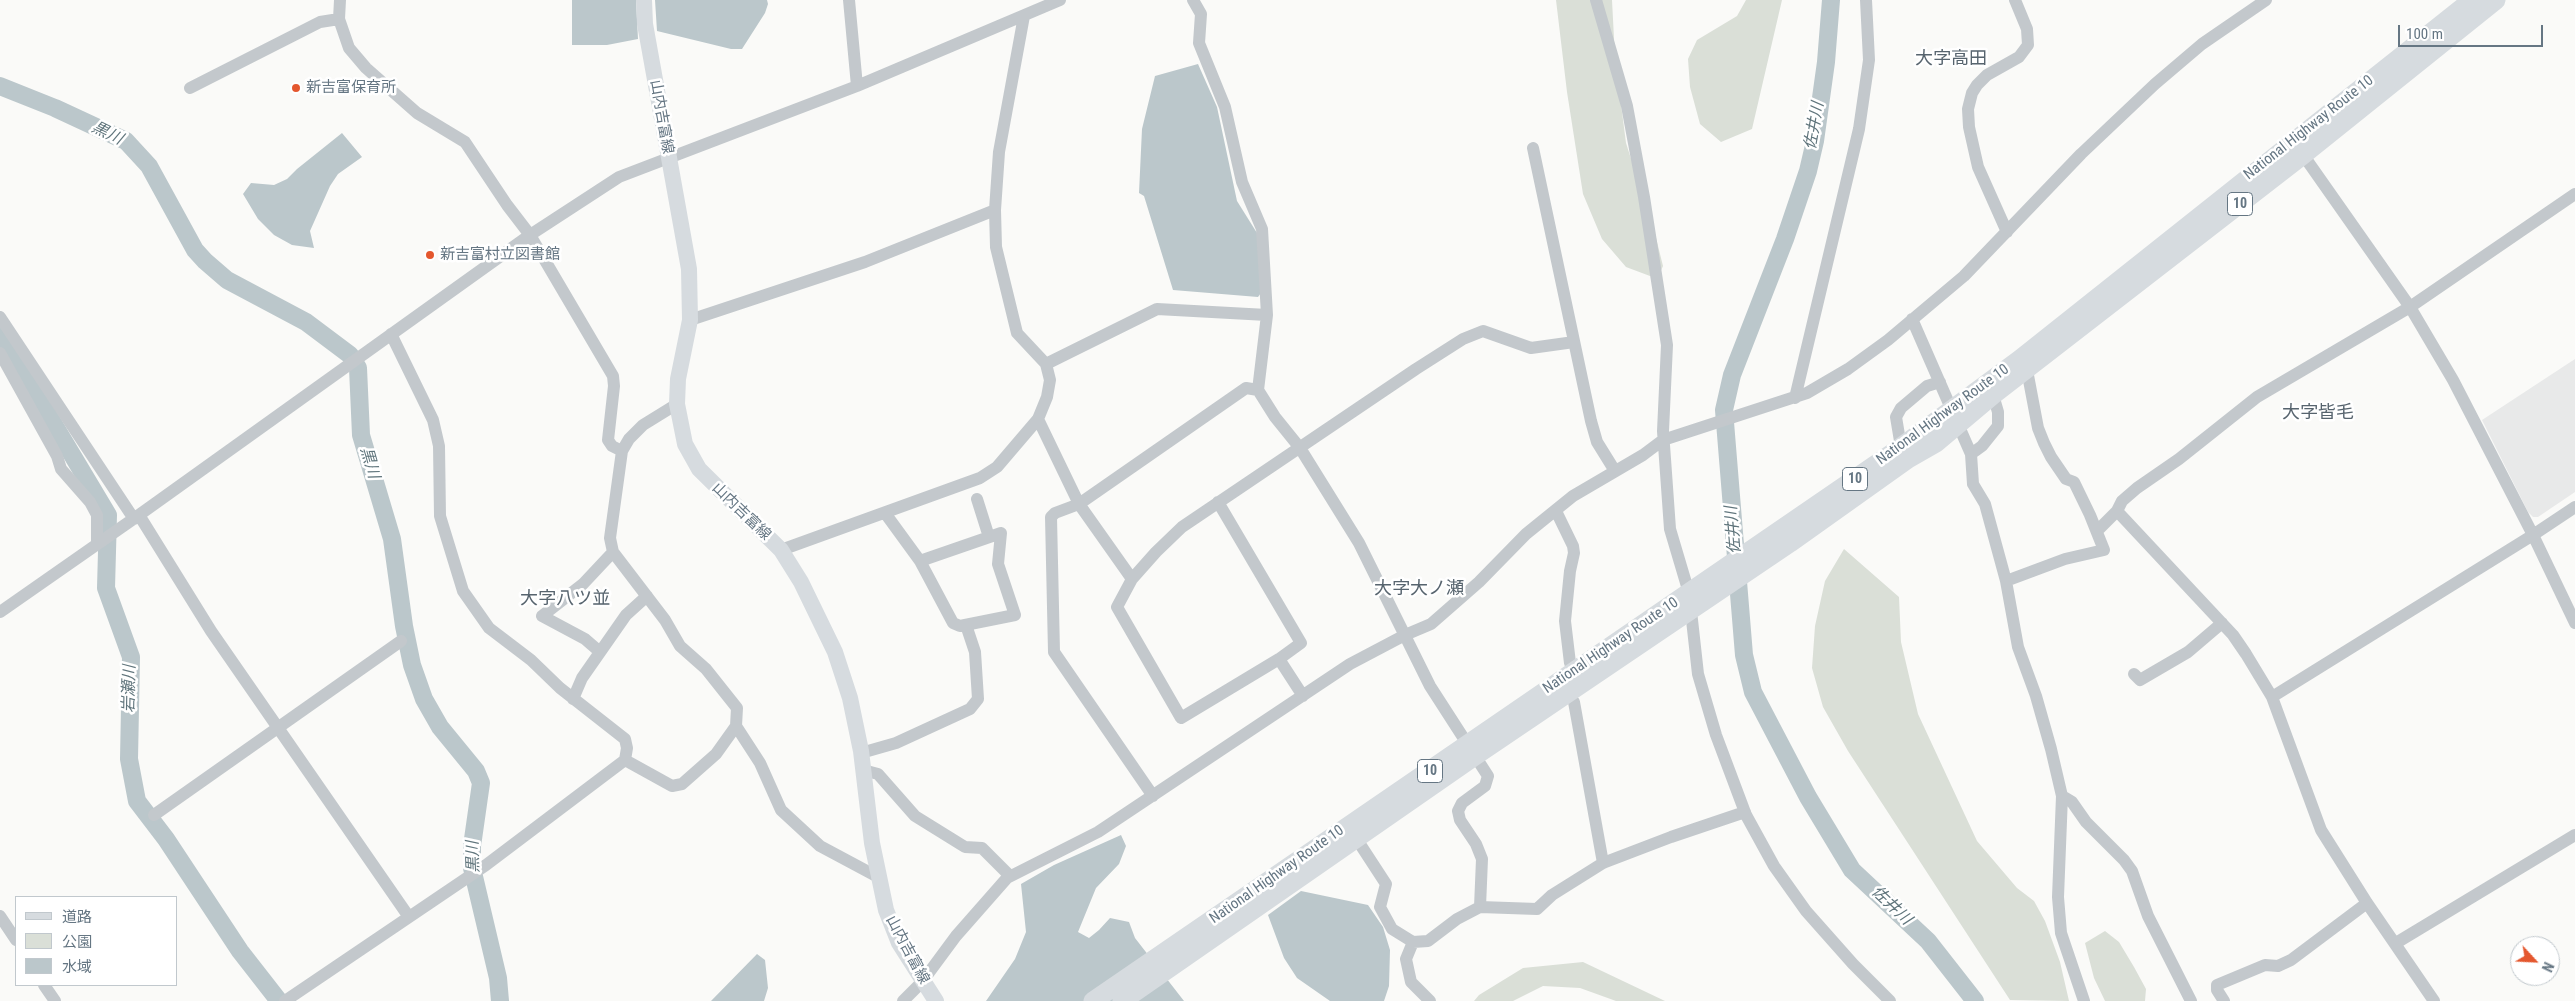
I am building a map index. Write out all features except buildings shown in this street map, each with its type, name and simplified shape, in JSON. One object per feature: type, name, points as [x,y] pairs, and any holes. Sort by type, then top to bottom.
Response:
[{"type":"highway","name":"National Highway Route 10","points":[[1122,1001],[1164,963],[1471,749],[1786,536],[1908,459],[1932,434],[1982,398],[2027,370],[2298,148],[2472,0]]},
{"type":"highway","name":"National Highway Route 10","points":[[1982,398],[2019,360],[2496,0]]},
{"type":"highway","name":"National Highway Route 10","points":[[1786,536],[1901,447],[1932,434]]},
{"type":"highway","name":"National Highway Route 10","points":[[1093,1001],[1164,963],[1356,838],[1471,749]]},
{"type":"main road","name":"山内吉富線","points":[[644,0],[645,24],[689,270],[690,320],[678,379],[677,404],[685,444],[699,469],[781,550],[801,582],[835,652],[850,698],[861,753],[878,877],[889,918],[899,943],[922,982],[936,1001]]},
{"type":"street","points":[[340,0],[339,19],[349,48],[366,68],[417,113],[465,142],[506,206],[530,235],[613,376],[614,386],[608,440],[612,446],[622,451]]},
{"type":"street","points":[[849,0],[857,86]]},
{"type":"street","points":[[0,612],[118,530],[530,235],[619,177],[857,86],[1024,16],[1039,5],[1060,0]]},
{"type":"street","points":[[1193,0],[1201,14],[1199,43],[1225,107],[1242,182],[1262,229],[1268,315],[1258,390],[1275,417],[1300,448],[1359,543],[1430,686],[1489,779],[1485,786],[1462,803],[1458,811],[1460,820],[1476,844],[1482,859],[1480,907]]},
{"type":"street","points":[[1596,0],[1632,128],[1666,345],[1671,539],[1697,597],[1698,674],[1716,735],[1745,812],[1764,849],[1806,911],[1853,964],[1890,1001]]},
{"type":"street","points":[[1789,400],[1860,122],[1869,60],[1866,0]]},
{"type":"street","points":[[2007,232],[1978,167],[1969,127],[1968,109],[1972,92],[1977,85],[1987,75],[2019,57],[2028,45],[2027,29],[2015,0]]},
{"type":"street","points":[[903,1001],[922,982],[956,936],[1010,876],[1098,832],[1350,664],[1405,635],[1431,624],[1479,582],[1526,534],[1573,496],[1669,439],[1789,400],[1848,369],[1888,340],[1952,288],[2081,154],[2155,84],[2202,44],[2266,0]]},
{"type":"street","points":[[781,550],[980,478],[996,467],[1038,419],[1048,396],[1050,380],[1046,364],[1017,333],[996,247],[995,210],[999,152],[1024,16]]},
{"type":"street","points":[[190,88],[320,22],[339,19]]},
{"type":"street","points":[[1533,148],[1574,342],[1598,442],[1615,471]]},
{"type":"street","points":[[2298,148],[2410,307],[2453,380],[2533,535],[2575,623]]},
{"type":"street","points":[[2097,531],[2117,511],[2122,501],[2179,459],[2257,397],[2410,307],[2575,194]]},
{"type":"street","points":[[690,320],[865,262],[995,210]]},
{"type":"street","points":[[1046,364],[1149,311],[1157,309],[1268,315]]},
{"type":"street","points":[[0,317],[211,631],[409,917]]},
{"type":"street","points":[[1912,319],[1971,454],[1973,484],[1985,504],[2006,581],[2018,647],[2043,720],[2062,796],[2058,897],[2061,933],[2084,1001]]},
{"type":"street","points":[[1218,502],[1301,643],[1279,659],[1181,718],[1117,608],[1132,579],[1176,532],[1218,502],[1416,369],[1474,334],[1483,332],[1531,348],[1574,342]]},
{"type":"street","points":[[285,1001],[486,865],[625,760],[627,748],[626,739],[573,698],[531,660],[489,628],[463,591],[440,516],[439,446],[433,420],[391,334]]},
{"type":"street","points":[[0,353],[57,456],[60,469],[90,502],[97,515],[100,542]]},
{"type":"street","points":[[2006,581],[2066,559],[2104,550],[2074,482],[2066,479],[2051,458],[2044,443],[2038,428],[2027,370]]},
{"type":"street","points":[[1901,447],[1896,417],[1901,408],[1927,386],[1940,382]]},
{"type":"street","points":[[1152,796],[1054,652],[1051,517],[1055,512],[1079,504],[1246,388],[1258,390]]},
{"type":"street","points":[[1971,454],[1982,446],[1998,426],[1998,412],[1982,398]]},
{"type":"street","points":[[625,760],[672,786],[682,784],[716,754],[736,726],[737,708],[706,670],[680,646],[613,552],[610,538],[622,451],[629,439],[643,425],[677,404]]},
{"type":"street","points":[[1038,419],[1079,504],[1132,579]]},
{"type":"street","points":[[977,499],[989,537]]},
{"type":"street","points":[[2272,698],[2575,507]]},
{"type":"street","points":[[1556,511],[1573,546],[1574,553],[1570,571],[1565,621],[1570,663]]},
{"type":"street","points":[[2117,511],[2222,624],[2246,654],[2272,698],[2322,830],[2367,903],[2434,1001]]},
{"type":"street","points":[[885,512],[920,561],[953,623],[960,626],[1015,615],[998,564],[1001,533],[920,561]]},
{"type":"street","points":[[600,652],[585,639],[542,616],[583,584],[613,552]]},
{"type":"street","points":[[573,698],[582,678],[626,615],[646,596]]},
{"type":"street","points":[[2134,674],[2140,680],[2188,652],[2222,624]]},
{"type":"street","points":[[861,753],[896,743],[970,709],[978,699],[974,652],[966,625]]},
{"type":"street","points":[[154,815],[401,641]]},
{"type":"street","points":[[1279,659],[1303,696]]},
{"type":"street","points":[[1574,702],[1603,863]]},
{"type":"street","points":[[736,726],[760,762],[781,810],[820,846],[878,877]]},
{"type":"street","points":[[863,770],[878,774],[915,816],[965,847],[982,848],[1010,876]]},
{"type":"street","points":[[2062,796],[2072,802],[2086,822],[2124,860],[2132,871],[2148,916],[2191,1001]]},
{"type":"street","points":[[1356,838],[1386,884],[1380,907],[1392,929],[1413,942],[1428,941],[1457,919],[1480,907],[1537,909],[1552,895],[1603,863],[1745,812]]},
{"type":"street","points":[[2396,943],[2575,835]]},
{"type":"street","points":[[2224,1001],[2216,985],[2265,965],[2278,966],[2291,960],[2367,903]]},
{"type":"street","points":[[0,916],[15,938]]},
{"type":"street","points":[[1413,942],[1406,958],[1411,982],[1430,1001]]},
{"type":"street","points":[[45,986],[55,1001]]},
{"type":"shaded area","points":[[2575,359],[2575,492],[2538,517],[2533,517],[2528,512],[2482,420]]},
{"type":"green space","points":[[1556,0],[1612,0],[1615,58],[1626,143],[1655,234],[1663,266],[1659,275],[1650,276],[1626,267],[1602,239],[1583,194],[1567,92]]},
{"type":"green space","points":[[1746,0],[1782,0],[1752,129],[1721,142],[1700,124],[1690,87],[1688,59],[1697,40],[1737,16]]},
{"type":"green space","points":[[1844,549],[1899,597],[1901,642],[1918,714],[1977,841],[2017,888],[2034,901],[2045,921],[2060,962],[2069,1001],[2010,1000],[1848,751],[1823,707],[1812,668],[1815,626],[1825,581]]},
{"type":"green space","points":[[2105,931],[2119,942],[2134,967],[2146,989],[2145,1001],[2105,1001],[2094,978],[2085,943]]},
{"type":"green space","points":[[1583,962],[1665,1001],[1616,1001],[1580,988],[1543,986],[1513,1001],[1474,1001],[1479,995],[1523,968]]},
{"type":"water","points":[[572,0],[636,0],[638,39],[607,45],[572,45]]},
{"type":"water","points":[[655,0],[767,0],[768,4],[765,13],[742,49],[731,49],[657,31]]},
{"type":"water","points":[[1198,64],[1217,107],[1237,201],[1257,233],[1261,293],[1258,297],[1173,290],[1144,196],[1139,193],[1142,129],[1155,76]]},
{"type":"water","points":[[342,133],[362,157],[338,174],[330,186],[310,231],[314,248],[292,245],[274,235],[258,219],[243,194],[251,183],[274,185],[287,179]]},
{"type":"water","points":[[1121,835],[1126,846],[1119,864],[1096,888],[1078,932],[1089,938],[1110,918],[1129,922],[1135,938],[1184,1001],[986,1001],[1015,959],[1026,932],[1021,884],[1054,865]]},
{"type":"water","points":[[1301,891],[1368,905],[1383,927],[1390,950],[1389,986],[1384,1001],[1330,1001],[1297,978],[1284,958],[1268,915]]},
{"type":"water","points":[[757,954],[765,960],[768,988],[764,1001],[711,1001]]},
{"type":"waterway","name":"佐井川","points":[[1831,0],[1826,62],[1815,141],[1808,171],[1785,239],[1732,375],[1724,410],[1744,655],[1753,692],[1808,797],[1852,870],[1928,941],[1975,1001]]},
{"type":"waterway","name":"黒川","points":[[0,86],[55,108],[126,141],[149,166],[195,250],[205,261],[227,280],[306,322],[350,355],[358,368],[361,435],[392,539],[404,626],[412,665],[424,699],[440,727],[476,771],[481,783],[472,846],[472,868],[498,978],[500,1001]]},
{"type":"waterway","name":"岩瀬川","points":[[0,334],[108,515],[106,588],[131,657],[129,759],[137,801],[166,839],[240,951],[279,1001]]},
{"type":"place","name":"新吉富保育所","points":[[296,88]]},
{"type":"place","name":"新吉富村立図書館","points":[[430,255]]},
{"type":"district","name":"大字高田","points":[[1951,59]]},
{"type":"district","name":"大字皆毛","points":[[2318,413]]},
{"type":"district","name":"大字大ノ瀬","points":[[1419,589]]},
{"type":"district","name":"大字八ツ並","points":[[565,599]]}]
